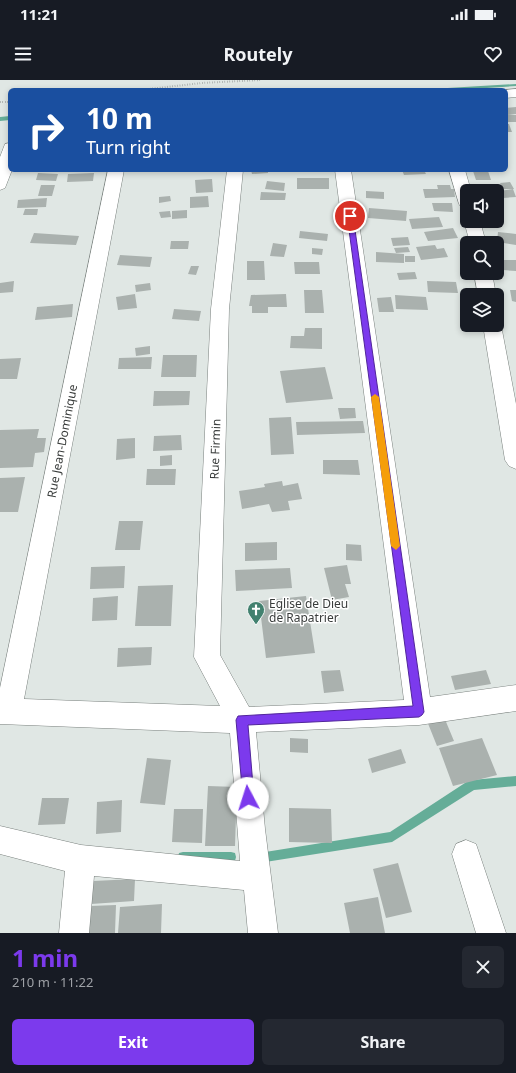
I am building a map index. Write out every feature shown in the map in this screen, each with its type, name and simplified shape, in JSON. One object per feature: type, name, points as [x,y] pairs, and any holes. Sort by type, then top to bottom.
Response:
[{"type":"street","points":[[0,185],[8,138]]},
{"type":"street","name":"Rue Jean-Dominique","points":[[4,712],[116,172]]},
{"type":"street","name":"Rue Firmin","points":[[235,172],[220,309],[207,657],[242,720]]},
{"type":"street","points":[[343,172],[419,712]]},
{"type":"street","points":[[458,172],[461,184]]},
{"type":"street","points":[[493,332],[516,460]]},
{"type":"street","points":[[4,712],[242,720],[419,712],[516,698]]},
{"type":"street","points":[[242,720],[251,829],[263,933]]},
{"type":"street","points":[[0,840],[81,860],[257,877]]},
{"type":"street","points":[[466,854],[491,933]]},
{"type":"street","points":[[74,933],[81,860]]},
{"type":"path","points":[[156,88],[202,82],[260,80]]},
{"type":"building","points":[[516,107],[516,114],[508,115],[508,108]]},
{"type":"building","points":[[508,115],[516,115],[516,122],[508,122]]},
{"type":"building","points":[[508,124],[509,124],[512,132],[508,132]]},
{"type":"building","points":[[252,172],[268,172],[268,173],[252,174]]},
{"type":"building","points":[[403,172],[425,172],[426,174],[404,175]]},
{"type":"building","points":[[473,172],[488,172],[491,180],[476,180]]},
{"type":"building","points":[[38,173],[58,174],[56,181],[36,180]]},
{"type":"building","points":[[94,173],[93,181],[67,182],[68,174]]},
{"type":"building","points":[[297,178],[329,178],[329,189],[297,189]]},
{"type":"building","points":[[212,179],[213,192],[196,193],[195,180]]},
{"type":"building","points":[[267,181],[285,183],[284,191],[265,189]]},
{"type":"building","points":[[510,182],[514,189],[504,189],[504,184],[500,183]]},
{"type":"building","points":[[41,185],[55,185],[52,196],[38,196]]},
{"type":"building","points":[[437,185],[450,185],[451,189],[454,189],[455,197],[425,198],[423,189],[438,189]]},
{"type":"building","points":[[513,189],[516,197],[504,198],[504,190]]},
{"type":"building","points":[[366,191],[384,192],[384,199],[366,198]]},
{"type":"building","points":[[261,192],[286,193],[285,200],[260,200]]},
{"type":"building","points":[[170,196],[171,201],[159,203],[159,197]]},
{"type":"building","points":[[208,196],[209,207],[190,208],[190,197]]},
{"type":"building","points":[[47,198],[46,207],[17,208],[18,200]]},
{"type":"building","points":[[432,203],[452,203],[453,212],[434,211]]},
{"type":"building","points":[[369,208],[407,211],[406,221],[368,218]]},
{"type":"building","points":[[25,209],[38,209],[37,215],[23,215]]},
{"type":"building","points":[[187,210],[187,218],[172,219],[172,211]]},
{"type":"building","points":[[170,211],[171,217],[161,218],[159,212]]},
{"type":"building","points":[[439,217],[443,227],[412,229],[409,219]]},
{"type":"building","points":[[453,228],[458,238],[428,241],[424,232]]},
{"type":"building","points":[[300,231],[328,234],[327,241],[299,238]]},
{"type":"building","points":[[498,232],[516,234],[516,245],[504,243],[504,236],[498,236]]},
{"type":"building","points":[[34,233],[79,236],[76,245],[30,243]]},
{"type":"building","points":[[408,237],[410,245],[393,246],[391,238]]},
{"type":"building","points":[[171,241],[189,241],[188,249],[170,249]]},
{"type":"building","points":[[273,243],[287,245],[284,257],[270,256]]},
{"type":"building","points":[[435,245],[437,249],[444,248],[448,257],[421,260],[416,247]]},
{"type":"building","points":[[408,247],[410,252],[396,253],[394,248]]},
{"type":"building","points":[[312,248],[323,249],[322,255],[312,254]]},
{"type":"building","points":[[376,252],[404,254],[404,263],[376,262]]},
{"type":"building","points":[[120,255],[152,257],[150,267],[117,265]]},
{"type":"building","points":[[405,256],[415,256],[415,262],[405,262]]},
{"type":"building","points":[[504,260],[516,260],[516,271],[504,270]]},
{"type":"building","points":[[247,261],[264,261],[265,280],[247,280]]},
{"type":"building","points":[[294,262],[319,262],[320,274],[295,274]]},
{"type":"building","points":[[191,266],[199,266],[196,275],[188,274]]},
{"type":"building","points":[[415,272],[417,279],[399,280],[397,273]]},
{"type":"building","points":[[14,281],[13,292],[0,293],[0,283]]},
{"type":"building","points":[[427,281],[456,282],[458,293],[428,292]]},
{"type":"building","points":[[150,283],[151,290],[136,292],[135,285]]},
{"type":"building","points":[[304,290],[322,290],[324,313],[305,313]]},
{"type":"building","points":[[510,290],[516,290],[516,302],[512,301]]},
{"type":"building","points":[[135,294],[137,308],[118,310],[116,297]]},
{"type":"building","points":[[286,294],[287,307],[268,307],[268,313],[252,313],[252,306],[249,306],[251,295]]},
{"type":"building","points":[[395,295],[426,297],[428,310],[396,309]]},
{"type":"building","points":[[391,297],[394,312],[379,312],[377,298]]},
{"type":"building","points":[[73,304],[72,317],[35,320],[37,307]]},
{"type":"building","points":[[174,309],[201,311],[199,321],[172,319]]},
{"type":"building","points":[[305,328],[322,328],[322,349],[290,348],[291,336],[304,336]]},
{"type":"building","points":[[150,346],[150,354],[136,356],[135,348]]},
{"type":"building","points":[[163,355],[197,355],[196,377],[161,377]]},
{"type":"building","points":[[152,357],[151,369],[118,369],[119,358]]},
{"type":"building","points":[[21,358],[17,379],[0,379],[0,359]]},
{"type":"building","points":[[325,367],[333,399],[286,403],[280,371]]},
{"type":"building","points":[[154,391],[190,391],[189,405],[153,406]]},
{"type":"building","points":[[338,408],[355,408],[356,418],[340,419]]},
{"type":"building","points":[[291,417],[294,454],[271,455],[269,418]]},
{"type":"building","points":[[363,421],[365,433],[297,435],[296,422]]},
{"type":"building","points":[[39,429],[37,438],[46,438],[44,452],[35,453],[33,467],[0,468],[0,430]]},
{"type":"building","points":[[181,435],[182,450],[153,451],[154,436]]},
{"type":"building","points":[[135,438],[135,458],[116,460],[117,439]]},
{"type":"building","points":[[172,455],[172,465],[160,466],[160,456]]},
{"type":"building","points":[[323,460],[358,460],[360,475],[323,474]]},
{"type":"building","points":[[147,469],[176,469],[175,485],[146,485]]},
{"type":"building","points":[[25,477],[18,512],[0,512],[0,478]]},
{"type":"building","points":[[282,481],[283,486],[298,483],[302,499],[288,501],[290,510],[272,512],[269,504],[242,509],[239,491],[265,487],[264,484]]},
{"type":"building","points":[[119,521],[143,521],[140,550],[115,550]]},
{"type":"building","points":[[277,542],[277,560],[245,561],[245,543]]},
{"type":"building","points":[[346,544],[361,545],[362,561],[346,560]]},
{"type":"building","points":[[347,565],[351,584],[345,584],[349,597],[332,600],[324,568]]},
{"type":"building","points":[[125,566],[124,588],[90,589],[91,567]]},
{"type":"building","points":[[290,568],[292,588],[236,591],[235,570]]},
{"type":"building","points":[[173,585],[171,626],[135,626],[138,586]]},
{"type":"building","points":[[118,596],[117,620],[92,621],[93,598]]},
{"type":"building","points":[[306,596],[315,653],[266,658],[259,601]]},
{"type":"building","points":[[152,647],[151,665],[117,667],[118,648]]},
{"type":"building","points":[[340,670],[344,691],[324,693],[321,671]]},
{"type":"building","points":[[486,670],[491,684],[455,690],[451,676]]},
{"type":"building","points":[[444,717],[454,741],[437,746],[427,721]]},
{"type":"building","points":[[290,738],[308,739],[308,753],[290,752]]},
{"type":"building","points":[[482,738],[497,775],[453,786],[439,748]]},
{"type":"building","points":[[401,749],[406,763],[372,773],[368,759]]},
{"type":"building","points":[[147,758],[171,760],[165,805],[140,803]]},
{"type":"building","points":[[208,786],[237,787],[235,846],[205,846]]},
{"type":"building","points":[[42,798],[69,798],[65,824],[38,825]]},
{"type":"building","points":[[122,800],[121,832],[96,834],[97,802]]},
{"type":"building","points":[[289,808],[331,809],[332,843],[289,842]]},
{"type":"building","points":[[174,809],[203,809],[202,843],[172,842]]},
{"type":"building","points":[[398,863],[412,912],[386,918],[373,869]]},
{"type":"building","points":[[135,879],[134,901],[91,904],[93,881]]},
{"type":"building","points":[[378,897],[385,933],[350,933],[344,903]]},
{"type":"building","points":[[162,904],[161,933],[118,933],[120,907]]},
{"type":"building","points":[[116,905],[115,933],[88,933],[90,906]]},
{"type":"waterway","points":[[465,88],[516,85]]},
{"type":"waterway","points":[[0,119],[8,118]]},
{"type":"waterway","points":[[259,858],[392,837],[472,785],[516,781]]},
{"type":"waterway","points":[[183,857],[231,857]]},
{"type":"slow traffic","points":[[375,397],[396,546]]},
{"type":"place","name":"Eglise de Dieu de Rapatrier","points":[[256,625]]},
{"type":"route","points":[[248,798],[242,720],[419,712],[350,216]]}]
